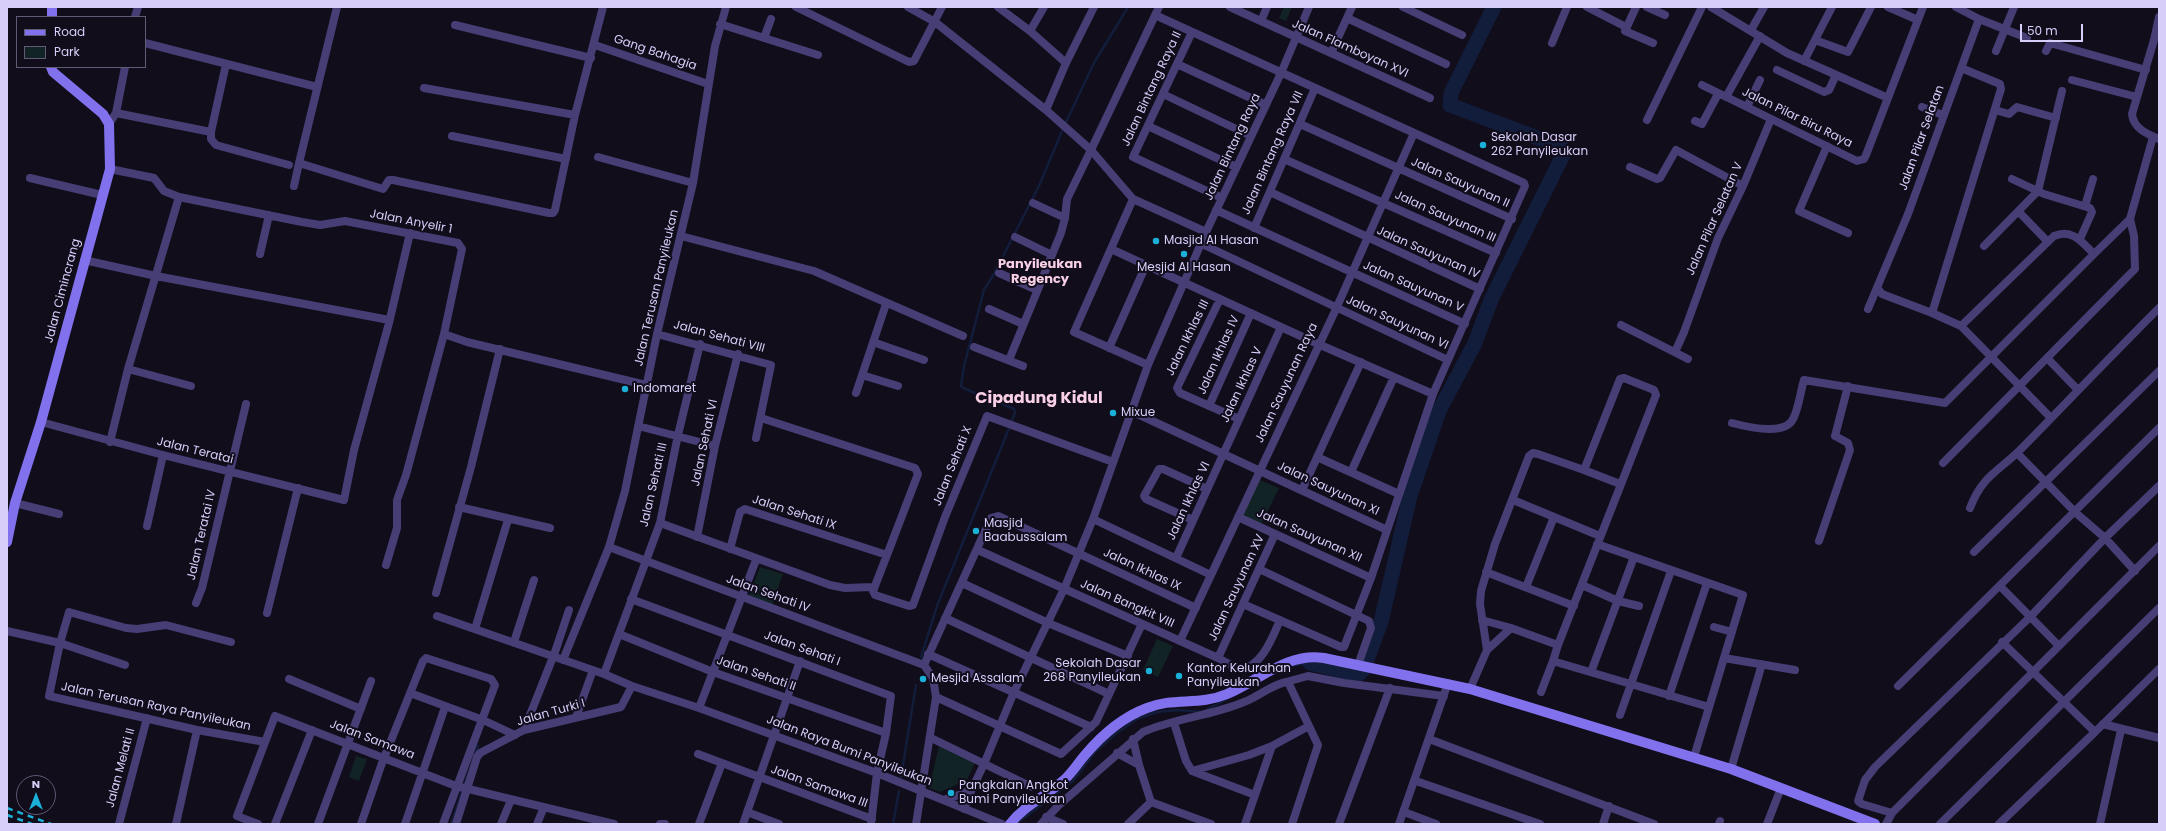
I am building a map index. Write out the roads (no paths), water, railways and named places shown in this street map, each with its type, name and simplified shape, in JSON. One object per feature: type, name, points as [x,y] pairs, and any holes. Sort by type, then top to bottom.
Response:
[{"type":"street","points":[[294,186],[336,7]]},
{"type":"street","points":[[299,163],[383,189],[389,180],[393,180],[553,213],[555,210],[575,116],[595,45],[603,7]]},
{"type":"street","name":"Jalan Terusan Panyileukan","points":[[563,660],[611,548],[625,491],[646,386],[682,236],[693,183],[708,84],[720,24],[726,7]]},
{"type":"street","points":[[796,7],[909,62],[914,61],[942,7]]},
{"type":"street","points":[[908,7],[935,22],[1046,110],[1091,150],[1133,199],[1206,232],[1148,365],[1093,519],[1064,589],[1014,692],[964,809]]},
{"type":"street","points":[[998,7],[1030,31],[1066,63]]},
{"type":"street","points":[[1030,31],[1044,7]]},
{"type":"street","points":[[1046,110],[1066,63],[1094,7]]},
{"type":"street","name":"Jalan Flamboyan XVI","points":[[1230,7],[1430,98]]},
{"type":"street","points":[[1261,21],[1267,7]]},
{"type":"street","name":"Jalan Bintang Raya","points":[[1206,232],[1281,73],[1309,7]]},
{"type":"street","points":[[1331,53],[1352,7]]},
{"type":"street","points":[[1403,7],[1462,35]]},
{"type":"street","points":[[1552,43],[1567,7]]},
{"type":"street","points":[[1587,7],[1626,27]]},
{"type":"street","points":[[1636,7],[1626,27],[1626,32],[1653,43]]},
{"type":"street","points":[[1647,7],[1665,15]]},
{"type":"street","points":[[1647,120],[1702,7]]},
{"type":"street","points":[[1711,7],[1787,53],[1888,98]]},
{"type":"street","points":[[1751,30],[1764,7]]},
{"type":"street","points":[[1804,61],[1832,7]]},
{"type":"street","points":[[1815,40],[1848,52],[1870,7]]},
{"type":"street","points":[[1890,7],[1918,20]]},
{"type":"street","name":"Jalan Pilar Biru Raya","points":[[1702,85],[1857,161],[1864,159],[1924,7]]},
{"type":"street","points":[[1956,7],[1969,10],[1979,19],[2027,38]]},
{"type":"street","points":[[1996,51],[2014,7]]},
{"type":"street","points":[[1009,360],[1052,255],[1065,218],[1067,199],[1157,11],[1192,32],[1524,183],[1525,190],[1433,394],[1398,494],[1372,578],[1345,644],[1342,648],[1243,604]]},
{"type":"street","points":[[1732,423],[1762,429],[1783,428],[1789,426],[1794,419],[1800,380],[1848,386],[1942,404],[1948,401],[2130,219],[2156,138],[2138,128],[2132,114],[2157,41],[2159,17]]},
{"type":"street","points":[[1347,18],[1446,64]]},
{"type":"street","points":[[764,38],[771,19]]},
{"type":"street","name":"Jalan Pilar Selatan","points":[[1868,309],[1878,289],[1979,19]]},
{"type":"street","points":[[720,24],[818,55]]},
{"type":"street","points":[[455,25],[591,58]]},
{"type":"street","name":"Jalan Bintang Raya II","points":[[1192,32],[1133,157],[1222,198]]},
{"type":"street","points":[[1694,121],[1702,124],[1722,96],[1760,36]]},
{"type":"street","points":[[146,43],[317,87]]},
{"type":"street","points":[[2046,51],[2050,43],[2146,70]]},
{"type":"street","name":"Gang Bahagia","points":[[595,45],[708,84]]},
{"type":"street","points":[[226,64],[211,132],[211,140],[216,145],[289,165]]},
{"type":"street","points":[[1177,64],[1266,105]]},
{"type":"street","points":[[51,68],[53,72],[103,114],[109,124],[116,113],[125,68]]},
{"type":"street","points":[[1932,313],[2002,89],[2000,84],[1961,68]]},
{"type":"street","points":[[1777,70],[1824,92],[1829,90],[1836,75]]},
{"type":"street","points":[[1747,108],[1760,80]]},
{"type":"street","points":[[2072,80],[2137,97]]},
{"type":"street","points":[[424,88],[575,116]]},
{"type":"street","name":"Jalan Bintang Raya VII","points":[[1254,228],[1315,88]]},
{"type":"street","points":[[1984,246],[2038,191],[2062,90]]},
{"type":"street","points":[[1163,94],[1251,136]]},
{"type":"street","points":[[1995,110],[2009,114],[2017,106],[2056,118]]},
{"type":"street","points":[[1922,107],[1943,115]]},
{"type":"street","points":[[116,113],[211,132]]},
{"type":"street","name":"Jalan Pilar Selatan V","points":[[1675,352],[1684,332],[1718,238],[1744,186],[1771,119]]},
{"type":"street","name":"Jalan Cimincrang","points":[[7,542],[15,503],[41,422],[110,168],[109,124]]},
{"type":"street","name":"Jalan Sauyunan II","points":[[1300,124],[1512,219]]},
{"type":"street","points":[[1148,126],[1236,167]]},
{"type":"street","name":"Jalan Sauyunan Raya","points":[[1180,641],[1318,344],[1336,309],[1414,134]]},
{"type":"street","points":[[452,136],[566,159]]},
{"type":"street","points":[[1827,146],[1799,211],[1848,233]]},
{"type":"street","points":[[1630,167],[1657,179],[1660,178],[1676,150],[1744,186]]},
{"type":"street","points":[[598,157],[693,183]]},
{"type":"street","name":"Jalan Sauyunan III","points":[[1284,159],[1384,202],[1496,253]]},
{"type":"street","name":"Jalan Anyelir 1","points":[[110,168],[154,178],[164,191],[179,197],[320,225],[345,221],[458,243],[462,249],[444,334],[406,475],[397,500],[397,528],[386,565]]},
{"type":"street","points":[[30,178],[102,195]]},
{"type":"street","points":[[2012,179],[2038,191],[2090,208],[2092,212],[2080,239]]},
{"type":"street","points":[[2085,206],[2093,179]]},
{"type":"street","name":"Jalan Sauyunan IV","points":[[1270,192],[1480,289]]},
{"type":"street","points":[[110,442],[128,370],[179,197]]},
{"type":"street","points":[[1133,199],[1074,332],[1148,365]]},
{"type":"street","points":[[1033,203],[1065,218]]},
{"type":"street","name":"Jalan Sauyunan V","points":[[1216,210],[1465,324]]},
{"type":"street","points":[[2019,212],[2047,241]]},
{"type":"street","points":[[260,254],[269,215]]},
{"type":"street","points":[[1943,463],[2135,269],[2134,236],[2130,219]]},
{"type":"street","points":[[1961,326],[2047,241],[2062,232],[2073,234],[2080,239],[2094,254]]},
{"type":"street","name":"Jalan Teratai","points":[[41,422],[110,442],[344,500],[354,450],[389,323],[410,233]]},
{"type":"street","points":[[682,236],[814,271],[886,304],[963,336]]},
{"type":"street","points":[[1015,237],[1052,255]]},
{"type":"street","name":"Jalan Sauyunan VI","points":[[1202,244],[1336,309],[1448,360]]},
{"type":"street","points":[[1111,249],[1318,344],[1433,394]]},
{"type":"street","points":[[84,260],[156,276],[384,319]]},
{"type":"street","points":[[1109,348],[1146,265]]},
{"type":"street","points":[[1000,273],[1037,290]]},
{"type":"street","points":[[1878,289],[1882,294],[1961,326],[2051,418]]},
{"type":"street","name":"Jalan Ikhlas III","points":[[1220,299],[1177,388],[1180,394],[1239,419]]},
{"type":"street","points":[[856,393],[886,304]]},
{"type":"street","points":[[1970,508],[1976,491],[1984,481],[2017,453],[2159,308]]},
{"type":"street","points":[[989,309],[1023,324]]},
{"type":"street","name":"Jalan Ikhlas IV","points":[[1209,406],[1251,313]]},
{"type":"street","points":[[1621,325],[1688,358]]},
{"type":"street","name":"Jalan Ikhlas V","points":[[1224,454],[1281,327]]},
{"type":"street","points":[[444,334],[468,342],[646,386]]},
{"type":"street","name":"Jalan Sehati VIII","points":[[658,334],[738,354],[771,365],[756,438]]},
{"type":"street","points":[[873,342],[924,360]]},
{"type":"street","name":"Jalan Sehati III","points":[[604,674],[660,523],[678,435],[700,344]]},
{"type":"street","points":[[974,347],[1023,366]]},
{"type":"street","points":[[436,593],[500,349]]},
{"type":"street","name":"Jalan Sehati VI","points":[[697,537],[715,446],[738,354]]},
{"type":"street","points":[[2047,358],[2078,390]]},
{"type":"street","points":[[1302,490],[1360,362]]},
{"type":"street","points":[[128,370],[191,386]]},
{"type":"street","points":[[1974,552],[2159,371]]},
{"type":"street","points":[[862,375],[898,386]]},
{"type":"street","points":[[1351,472],[1394,377]]},
{"type":"street","points":[[1541,692],[1558,644],[1656,395],[1654,390],[1624,378],[1620,379],[1584,470]]},
{"type":"street","points":[[1819,541],[1850,450],[1848,443],[1835,436],[1848,386]]},
{"type":"street","name":"Jalan Teratai IV","points":[[196,603],[202,588],[246,404]]},
{"type":"street","name":"Jalan Sauyunan XI","points":[[1131,411],[1387,530]]},
{"type":"street","name":"Jalan Sehati X","points":[[873,587],[875,595],[909,606],[915,602],[945,517],[987,416],[1113,462]]},
{"type":"street","points":[[660,523],[756,560],[830,585],[845,588],[873,587],[908,501],[917,470],[835,441],[761,418]]},
{"type":"street","points":[[638,426],[678,435],[715,446]]},
{"type":"street","points":[[1898,686],[2076,513],[2159,428]]},
{"type":"street","points":[[1487,650],[1480,604],[1486,572],[1529,456],[1533,453],[1620,484]]},
{"type":"street","points":[[2017,453],[2076,513],[2105,538],[2135,571]]},
{"type":"street","name":"Jalan Ikhlas VI","points":[[1176,558],[1224,454]]},
{"type":"street","points":[[146,526],[162,455]]},
{"type":"street","points":[[1317,457],[1398,494]]},
{"type":"street","points":[[1193,520],[1146,499],[1144,496],[1159,469],[1207,489]]},
{"type":"street","points":[[1892,813],[1859,802],[1858,798],[1865,780],[1875,767],[2002,642],[2030,617],[2105,538],[2159,486]]},
{"type":"street","points":[[267,613],[298,488]]},
{"type":"street","points":[[1513,500],[1600,536]]},
{"type":"street","points":[[15,503],[59,514]]},
{"type":"street","points":[[459,507],[550,528]]},
{"type":"street","name":"Jalan Sehati IX","points":[[730,549],[740,512],[745,509],[887,555]]},
{"type":"street","name":"Jalan Ikhlas IX","points":[[978,550],[991,518],[998,516],[1196,608]]},
{"type":"street","name":"Jalan Sauyunan XII","points":[[1238,517],[1372,578]]},
{"type":"street","points":[[1526,587],[1554,517]]},
{"type":"street","points":[[1093,519],[1211,575]]},
{"type":"street","points":[[475,629],[507,523]]},
{"type":"street","name":"Jalan Sauyunan XV","points":[[1180,641],[1218,658],[1275,534]]},
{"type":"street","points":[[1597,544],[1743,595],[1694,757]]},
{"type":"street","points":[[1886,824],[1892,813],[2159,546]]},
{"type":"street","name":"Jalan Sehati IV","points":[[611,548],[645,562],[920,663]]},
{"type":"street","points":[[916,824],[931,738],[936,697],[933,678],[920,663],[928,654],[978,550]]},
{"type":"street","name":"Jalan Bangkit VIII","points":[[978,550],[1180,641]]},
{"type":"street","points":[[1591,672],[1634,557]]},
{"type":"street","points":[[699,708],[756,560]]},
{"type":"street","points":[[1259,569],[1358,615],[1371,625],[1363,666]]},
{"type":"street","points":[[1620,715],[1671,571]]},
{"type":"street","points":[[1486,572],[1574,606]]},
{"type":"street","points":[[514,642],[534,580]]},
{"type":"street","points":[[962,583],[1048,623],[1128,656]]},
{"type":"street","points":[[1669,696],[1707,583]]},
{"type":"street","points":[[1582,585],[1618,601],[1639,606]]},
{"type":"street","points":[[2000,586],[2058,646]]},
{"type":"street","name":"Jalan Sehati I","points":[[631,599],[891,696],[886,733],[877,773],[872,822]]},
{"type":"street","points":[[1940,824],[2159,608]]},
{"type":"street","points":[[524,730],[569,610]]},
{"type":"street","points":[[60,643],[69,612],[126,628],[137,630],[166,625],[231,642]]},
{"type":"street","name":"Jalan Raya Bumi Panyileukan","points":[[437,616],[593,670],[632,686],[699,708],[877,773],[942,800],[965,793],[974,785]]},
{"type":"street","points":[[945,618],[1109,694]]},
{"type":"street","points":[[1218,658],[1238,668],[1252,664],[1261,657],[1280,620]]},
{"type":"street","points":[[1482,620],[1558,644]]},
{"type":"street","points":[[936,697],[1061,754],[1096,722],[1142,624]]},
{"type":"street","points":[[1714,627],[1732,632]]},
{"type":"street","points":[[1470,689],[1487,650],[1511,628]]},
{"type":"street","points":[[7,631],[60,643],[126,665]]},
{"type":"street","name":"Jalan Sehati II","points":[[619,634],[713,672],[886,733]]},
{"type":"street","points":[[2002,642],[2063,703],[2095,732]]},
{"type":"street","name":"Jalan Terusan Raya Panyileukan","points":[[60,643],[49,696],[197,730],[265,742],[275,716]]},
{"type":"street","points":[[928,654],[1091,727]]},
{"type":"street","points":[[1010,824],[1030,804],[1068,776],[1102,737],[1146,708],[1168,702],[1210,700],[1228,693],[1288,662],[1306,656],[1324,658],[1448,683],[1470,689],[1731,769],[1876,824]]},
{"type":"street","points":[[361,824],[384,758],[423,661],[426,658],[492,679],[495,685],[462,787],[456,824]]},
{"type":"street","points":[[1724,658],[1795,670]]},
{"type":"street","points":[[742,824],[800,661]]},
{"type":"street","points":[[1553,661],[1709,707]]},
{"type":"street","points":[[1731,769],[1762,664]]},
{"type":"street","points":[[1999,824],[2159,669]]},
{"type":"street","points":[[576,717],[593,670]]},
{"type":"street","points":[[1041,824],[1046,817],[1133,739],[1155,727],[1212,714],[1245,702],[1286,682],[1308,676],[1344,683],[1444,696]]},
{"type":"street","points":[[289,679],[361,709]]},
{"type":"street","points":[[318,824],[371,681]]},
{"type":"street","points":[[1286,682],[1289,684],[1314,736],[1318,749],[1292,824]]},
{"type":"street","points":[[1399,824],[1416,781],[1448,683]]},
{"type":"street","name":"Jalan Turki I","points":[[462,787],[480,753],[524,730],[621,706],[632,686]]},
{"type":"street","points":[[1339,824],[1390,688]]},
{"type":"street","points":[[410,694],[483,720],[515,735]]},
{"type":"street","points":[[405,824],[424,772],[445,706]]},
{"type":"street","name":"Jalan Samawa","points":[[275,716],[462,787],[544,807],[582,820],[614,824]]},
{"type":"street","name":"Jalan Melati II","points":[[119,824],[147,718]]},
{"type":"street","points":[[1174,723],[1186,761],[1192,771],[1255,795]]},
{"type":"street","points":[[2103,724],[2121,730],[2159,738]]},
{"type":"street","points":[[1192,771],[1250,755],[1272,746],[1308,726]]},
{"type":"street","points":[[176,824],[197,730]]},
{"type":"street","points":[[275,824],[312,730]]},
{"type":"street","points":[[2100,824],[2121,730]]},
{"type":"street","points":[[931,738],[1032,787]]},
{"type":"street","points":[[1429,738],[1654,824]]},
{"type":"street","points":[[1133,739],[1139,765],[1151,802]]},
{"type":"street","points":[[258,824],[237,816],[265,742]]},
{"type":"street","points":[[1245,824],[1272,746]]},
{"type":"street","points":[[1117,753],[1139,765]]},
{"type":"street","points":[[698,754],[720,762],[699,824]]},
{"type":"street","name":"Jalan Samawa III","points":[[720,762],[872,822]]},
{"type":"street","points":[[1416,781],[1540,824]]},
{"type":"street","points":[[443,824],[462,787]]},
{"type":"street","points":[[1767,824],[1782,788]]},
{"type":"street","points":[[501,824],[511,800]]},
{"type":"street","points":[[942,800],[1002,824]]},
{"type":"street","points":[[1128,824],[1151,802]]},
{"type":"street","points":[[1151,802],[1211,824]]},
{"type":"street","points":[[1603,824],[1609,806]]},
{"type":"street","points":[[537,824],[544,807]]},
{"type":"street","points":[[747,812],[779,824]]},
{"type":"street","points":[[1404,812],[1436,824]]},
{"type":"street","points":[[1046,817],[1063,824]]},
{"type":"street","points":[[660,824],[665,824]]},
{"type":"waterway","points":[[1066,122],[1094,63],[1128,7]]},
{"type":"waterway","points":[[1310,663],[1358,675],[1363,670],[1381,622],[1410,496],[1439,411],[1475,343],[1491,300],[1564,153],[1563,149],[1556,145],[1450,105],[1451,93],[1494,7]]},
{"type":"waterway","points":[[1011,423],[1015,412],[1014,409],[961,386],[964,366],[984,290],[994,274],[1039,186],[1062,131]]},
{"type":"waterway","points":[[921,657],[937,606],[1010,426]]},
{"type":"waterway","points":[[1295,665],[1310,663]]},
{"type":"waterway","points":[[901,777],[916,685]]},
{"type":"waterway","points":[[1016,824],[1073,781],[1094,753],[1114,735],[1137,719],[1157,712],[1177,710],[1202,712],[1237,694]]},
{"type":"waterway","points":[[475,755],[478,746]]},
{"type":"waterway","points":[[451,824],[469,771]]},
{"type":"waterway","points":[[893,824],[899,791]]},
{"type":"railway","points":[[7,808],[51,824]]},
{"type":"railway","points":[[7,815],[32,824]]},
{"type":"place","name":"Sekolah Dasar 262 Panyileukan","points":[[1483,145]]},
{"type":"place","name":"Masjid Al Hasan","points":[[1156,241]]},
{"type":"place","name":"Mesjid Al Hasan","points":[[1184,254]]},
{"type":"place","name":"Indomaret","points":[[625,389]]},
{"type":"place","name":"Mixue","points":[[1113,413]]},
{"type":"place","name":"Masjid Baabussalam","points":[[976,531]]},
{"type":"place","name":"Sekolah Dasar 268 Panyileukan","points":[[1149,671]]},
{"type":"place","name":"Kantor Kelurahan Panyileukan","points":[[1179,676]]},
{"type":"place","name":"Mesjid Assalam","points":[[923,679]]},
{"type":"place","name":"Pangkalan Angkot Bumi Panyileukan","points":[[951,793]]},
{"type":"district","name":"Panyileukan Regency","points":[[1040,272]]},
{"type":"district","name":"Cipadung Kidul","points":[[1039,399]]}]
